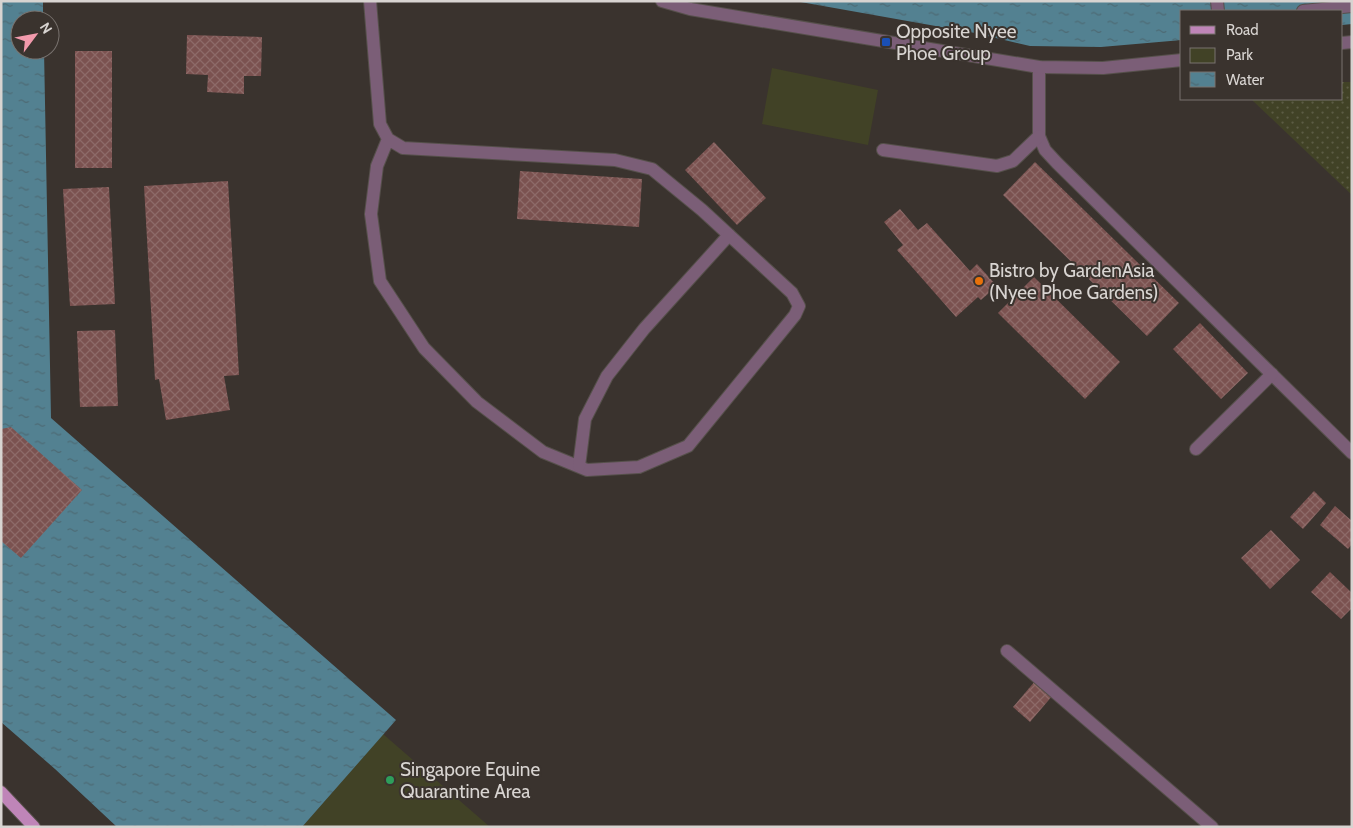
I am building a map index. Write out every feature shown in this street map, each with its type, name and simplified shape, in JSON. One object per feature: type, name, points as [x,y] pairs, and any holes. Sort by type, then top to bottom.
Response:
[{"type":"main road","points":[[1,792],[34,827]]},
{"type":"street","points":[[370,1],[380,124],[388,139],[403,148],[615,160],[652,169],[702,210],[792,293],[799,306],[795,315],[688,446],[639,467],[587,470],[543,452],[477,402],[424,348],[380,281],[371,214],[378,166],[388,139]]},
{"type":"street","points":[[662,1],[690,9],[1039,67],[1103,68],[1180,60]]},
{"type":"street","points":[[1313,10],[1352,6]]},
{"type":"street","points":[[1039,67],[1038,136],[1045,150],[1352,453]]},
{"type":"street","points":[[883,150],[997,166],[1013,161],[1038,136]]},
{"type":"street","points":[[579,466],[586,419],[608,376],[644,329],[729,235]]},
{"type":"street","points":[[1196,449],[1272,374]]},
{"type":"street","points":[[1007,651],[1211,826]]},
{"type":"green space","points":[[772,68],[878,90],[868,145],[762,124]]},
{"type":"green space","points":[[1343,82],[1352,82],[1352,195],[1252,100],[1343,100]]},
{"type":"green space","name":"Singapore Equine Quarantine Area","points":[[383,734],[490,827],[302,827]]},
{"type":"water","points":[[1,1],[43,1],[43,10],[10,10],[10,60],[44,60],[51,418],[396,720],[302,827],[117,827],[1,722]]},
{"type":"water","points":[[795,1],[1352,1],[1352,24],[1343,25],[1343,10],[1180,10],[1180,40],[1101,47],[1030,46],[975,33]]},
{"type":"building","points":[[187,35],[262,37],[261,76],[244,76],[244,94],[207,92],[208,75],[186,74]]},
{"type":"building","points":[[75,51],[112,51],[112,168],[75,168]]},
{"type":"building","points":[[714,142],[766,198],[737,225],[685,170]]},
{"type":"building","points":[[1035,162],[1179,303],[1147,336],[1003,195]]},
{"type":"building","points":[[520,171],[642,179],[639,227],[517,219]]},
{"type":"building","points":[[228,181],[239,375],[224,376],[230,410],[166,420],[159,379],[155,380],[144,186]]},
{"type":"building","points":[[109,187],[115,304],[70,306],[63,189]]},
{"type":"building","points":[[900,209],[918,230],[927,223],[970,271],[977,264],[997,286],[981,300],[978,297],[956,317],[897,250],[903,245],[884,222]]},
{"type":"building","points":[[1034,277],[1120,362],[1085,399],[998,313]]},
{"type":"building","points":[[1200,323],[1248,373],[1221,399],[1173,349]]},
{"type":"building","points":[[115,330],[118,406],[80,407],[77,331]]},
{"type":"building","points":[[11,427],[82,490],[21,558],[1,541],[1,429]]},
{"type":"building","points":[[1314,491],[1326,503],[1303,529],[1290,517]]},
{"type":"building","points":[[1335,506],[1352,521],[1352,544],[1348,549],[1320,525]]},
{"type":"building","points":[[1271,530],[1300,560],[1270,589],[1241,558]]},
{"type":"building","points":[[1330,572],[1352,593],[1352,608],[1341,619],[1311,592]]},
{"type":"building","points":[[1036,680],[1053,695],[1030,722],[1013,707]]},
{"type":"place","name":"Opposite Nyee Phoe Group","points":[[886,42]]},
{"type":"place","name":"Bistro by GardenAsia (Nyee Phoe Gardens)","points":[[979,281]]},
{"type":"place","name":"Singapore Equine Quarantine Area","points":[[390,780]]}]
